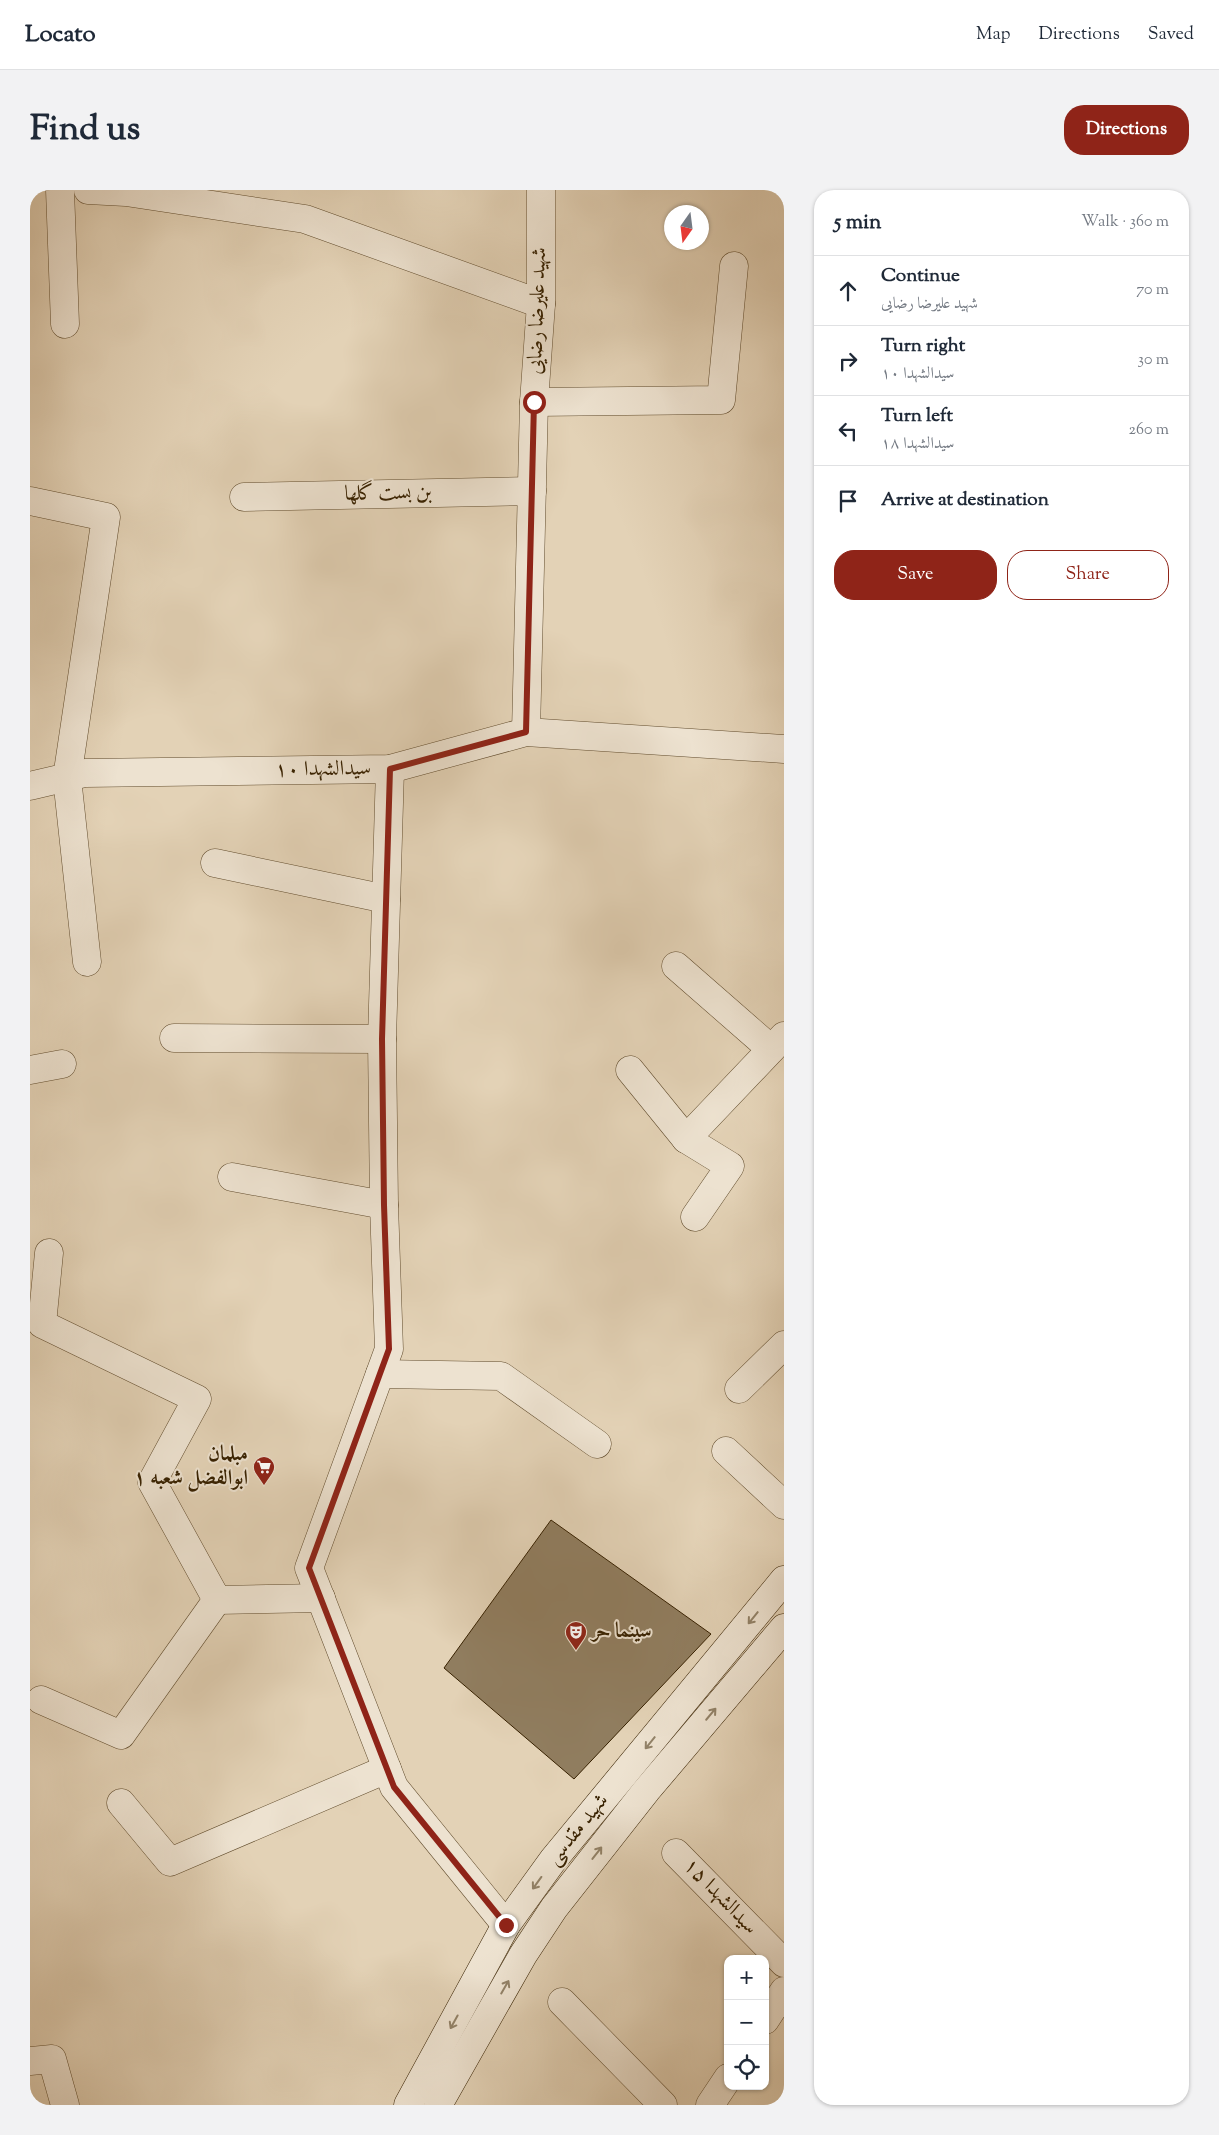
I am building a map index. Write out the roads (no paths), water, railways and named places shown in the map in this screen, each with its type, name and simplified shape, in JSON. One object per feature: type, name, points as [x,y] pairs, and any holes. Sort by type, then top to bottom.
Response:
[{"type":"street","points":[[60,190],[65,324]]},
{"type":"street","points":[[101,190],[126,192],[305,219],[541,304]]},
{"type":"street","name":"شهید علیرضا رضایی","points":[[526,732],[534,402],[541,304],[541,190]]},
{"type":"street","points":[[534,402],[721,400],[734,266]]},
{"type":"street","name":"بن بست گلها","points":[[244,497],[532,491]]},
{"type":"street","points":[[30,501],[106,517],[67,778],[87,962]]},
{"type":"street","name":"سیدالشهدا ۱۰","points":[[30,786],[85,773],[390,769],[526,732],[784,749]]},
{"type":"street","points":[[390,769],[382,1039],[384,1205],[389,1349],[309,1568],[394,1787],[506,1925]]},
{"type":"street","points":[[215,863],[386,898]]},
{"type":"street","points":[[676,966],[778,1043],[686,1139]]},
{"type":"street","points":[[174,1038],[382,1039]]},
{"type":"street","points":[[30,1070],[62,1064]]},
{"type":"street","points":[[630,1070],[686,1139],[730,1166],[695,1217]]},
{"type":"street","points":[[232,1177],[384,1205]]},
{"type":"street","points":[[48,1254],[42,1324],[197,1399],[152,1482],[217,1600]]},
{"type":"street","points":[[739,1389],[784,1345]]},
{"type":"street","points":[[380,1374],[500,1376],[597,1444]]},
{"type":"street","points":[[726,1451],[784,1505]]},
{"type":"street","name":"شهید مقدسی","points":[[408,2105],[506,1925],[553,1860],[784,1580]]},
{"type":"street","points":[[217,1600],[321,1598]]},
{"type":"street","points":[[42,1700],[121,1734],[217,1600]]},
{"type":"street","name":"شهید مقدسی","points":[[438,2105],[523,1955],[554,1908],[646,1792],[784,1628]]},
{"type":"street","points":[[121,1803],[170,1862],[387,1769]]},
{"type":"street","name":"سیدالشهدا ۱۵","points":[[676,1853],[784,1964]]},
{"type":"street","points":[[769,2014],[784,1991]]},
{"type":"street","points":[[562,2002],[663,2105]]},
{"type":"street","points":[[30,2061],[52,2059],[65,2105]]},
{"type":"street","points":[[710,2105],[724,2084]]},
{"type":"place","name":"مبلمان ابوالفضل شعبه ۱","points":[[264,1486]]},
{"type":"place","name":"سینما حر","points":[[576,1651]]}]
